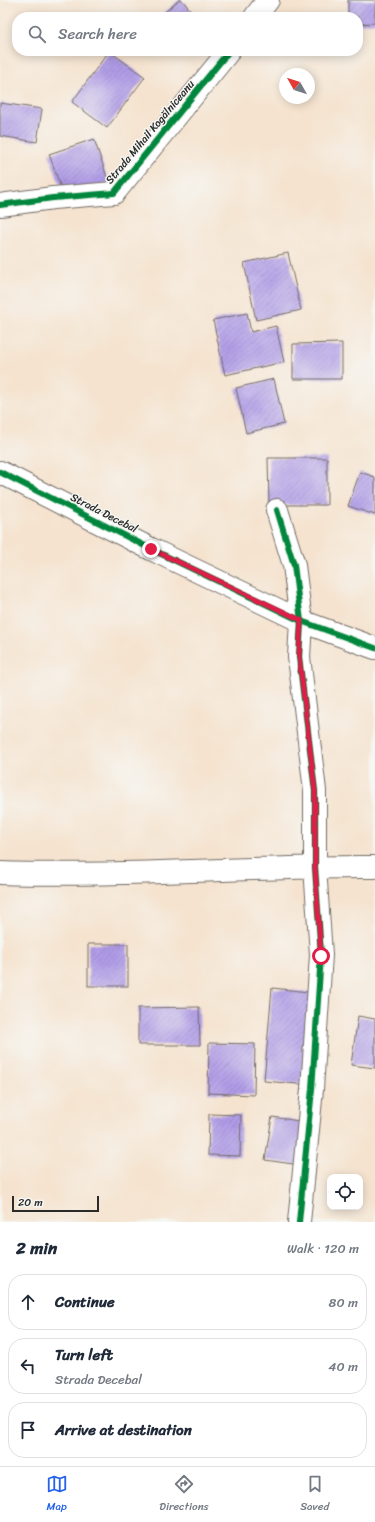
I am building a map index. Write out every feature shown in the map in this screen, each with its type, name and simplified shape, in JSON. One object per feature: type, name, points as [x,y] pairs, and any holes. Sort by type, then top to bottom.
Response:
[{"type":"street","points":[[259,12],[268,0]]},
{"type":"street","name":"Strada Mihail Kogălniceanu","points":[[0,205],[53,198],[114,193],[224,56]]},
{"type":"street","name":"Strada Decebal","points":[[0,472],[151,549],[301,620],[375,648]]},
{"type":"street","points":[[277,510],[294,565],[301,620],[299,656],[315,791],[315,867],[321,956],[312,1089],[299,1222]]},
{"type":"street","points":[[0,873],[59,875],[315,867],[375,867]]},
{"type":"building","points":[[179,0],[182,0],[192,12],[165,12]]},
{"type":"building","points":[[348,0],[375,0],[375,23],[363,24],[363,12],[348,12]]},
{"type":"building","points":[[105,56],[116,56],[145,77],[107,128],[72,102]]},
{"type":"building","points":[[0,103],[42,109],[37,142],[0,136]]},
{"type":"building","points":[[94,139],[109,183],[65,199],[49,154]]},
{"type":"building","points":[[288,253],[301,310],[256,320],[244,263]]},
{"type":"building","points":[[247,313],[251,332],[276,326],[284,362],[225,375],[213,320]]},
{"type":"building","points":[[342,343],[342,379],[293,379],[293,344]]},
{"type":"building","points":[[274,379],[284,424],[246,433],[236,388]]},
{"type":"building","points":[[268,458],[327,458],[327,505],[269,505]]},
{"type":"building","points":[[360,472],[375,477],[375,515],[348,506]]},
{"type":"building","points":[[88,944],[128,944],[128,986],[88,986]]},
{"type":"building","points":[[272,988],[318,993],[309,1085],[264,1081]]},
{"type":"building","points":[[199,1007],[200,1045],[138,1045],[138,1008]]},
{"type":"building","points":[[358,1016],[375,1019],[375,1068],[351,1065]]},
{"type":"building","points":[[209,1043],[255,1044],[254,1095],[208,1093]]},
{"type":"building","points":[[209,1114],[241,1115],[240,1156],[208,1155]]},
{"type":"building","points":[[272,1117],[306,1122],[300,1165],[265,1160]]},
{"type":"cycle path","points":[[0,205],[53,198],[114,193],[225,56]]},
{"type":"cycle path","points":[[0,472],[151,549],[301,621],[375,648]]},
{"type":"cycle path","points":[[277,510],[294,565],[301,621],[299,657],[315,791],[315,867],[321,955],[312,1089],[299,1222]]},
{"type":"route","points":[[151,549],[301,620],[299,656],[315,791],[315,867],[321,956]]}]
